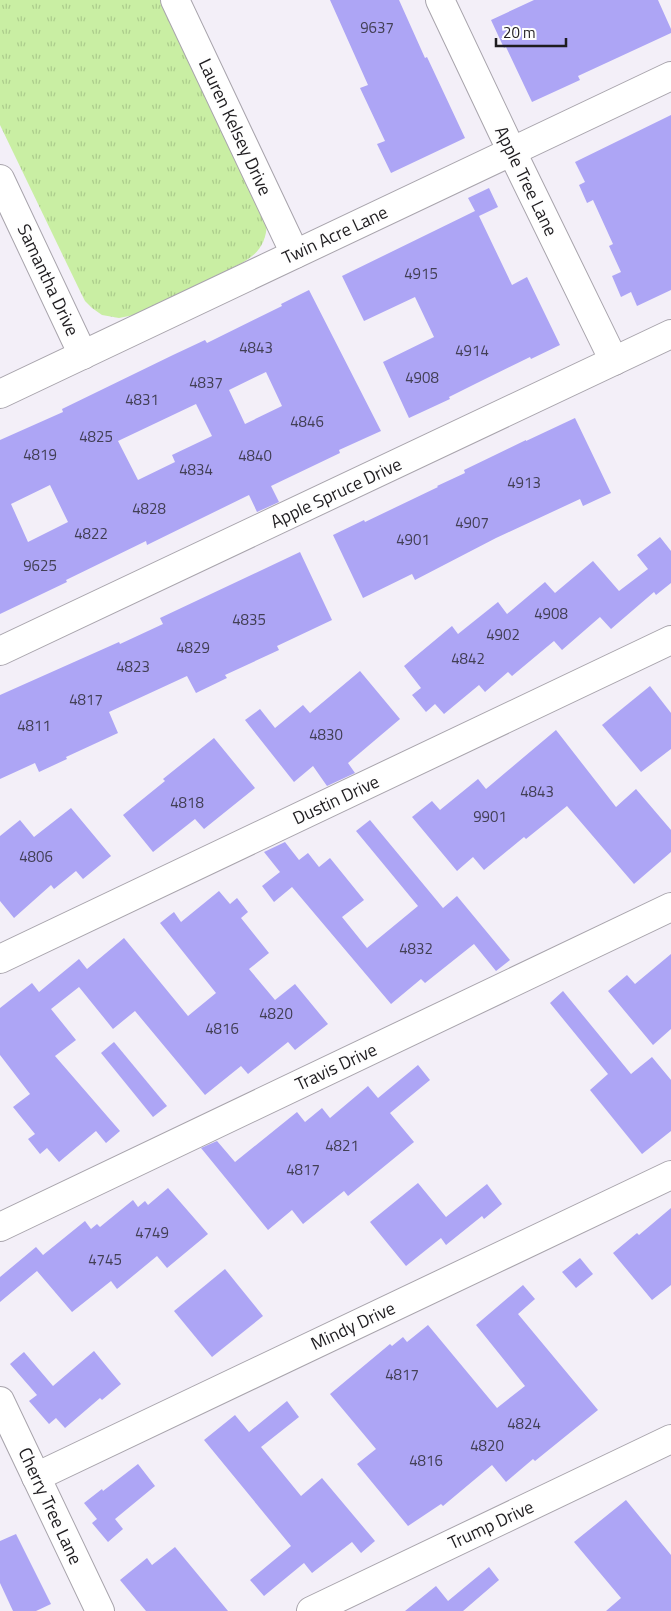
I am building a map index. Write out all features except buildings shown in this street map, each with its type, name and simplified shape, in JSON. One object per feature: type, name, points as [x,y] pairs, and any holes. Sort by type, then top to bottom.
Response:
[{"type":"street","name":"Lauren Kelsey Drive","points":[[175,0],[295,254]]},
{"type":"street","name":"Apple Tree Lane","points":[[440,0],[614,361]]},
{"type":"street","name":"Twin Acre Lane","points":[[0,394],[671,76]]},
{"type":"street","name":"Samantha Drive","points":[[0,179],[83,355]]},
{"type":"street","name":"Apple Spruce Drive","points":[[0,651],[671,334]]},
{"type":"street","name":"Dustin Drive","points":[[0,959],[671,640]]},
{"type":"street","name":"Travis Drive","points":[[0,1227],[671,907]]},
{"type":"street","name":"Mindy Drive","points":[[36,1478],[671,1174]]},
{"type":"street","name":"Cherry Tree Lane","points":[[0,1401],[100,1611]]},
{"type":"street","name":"Trump Drive","points":[[311,1611],[671,1439]]},
{"type":"green space","points":[[0,0],[164,0],[267,223],[263,242],[257,251],[242,263],[138,314],[119,318],[102,315],[92,308],[85,301],[0,125]]}]
